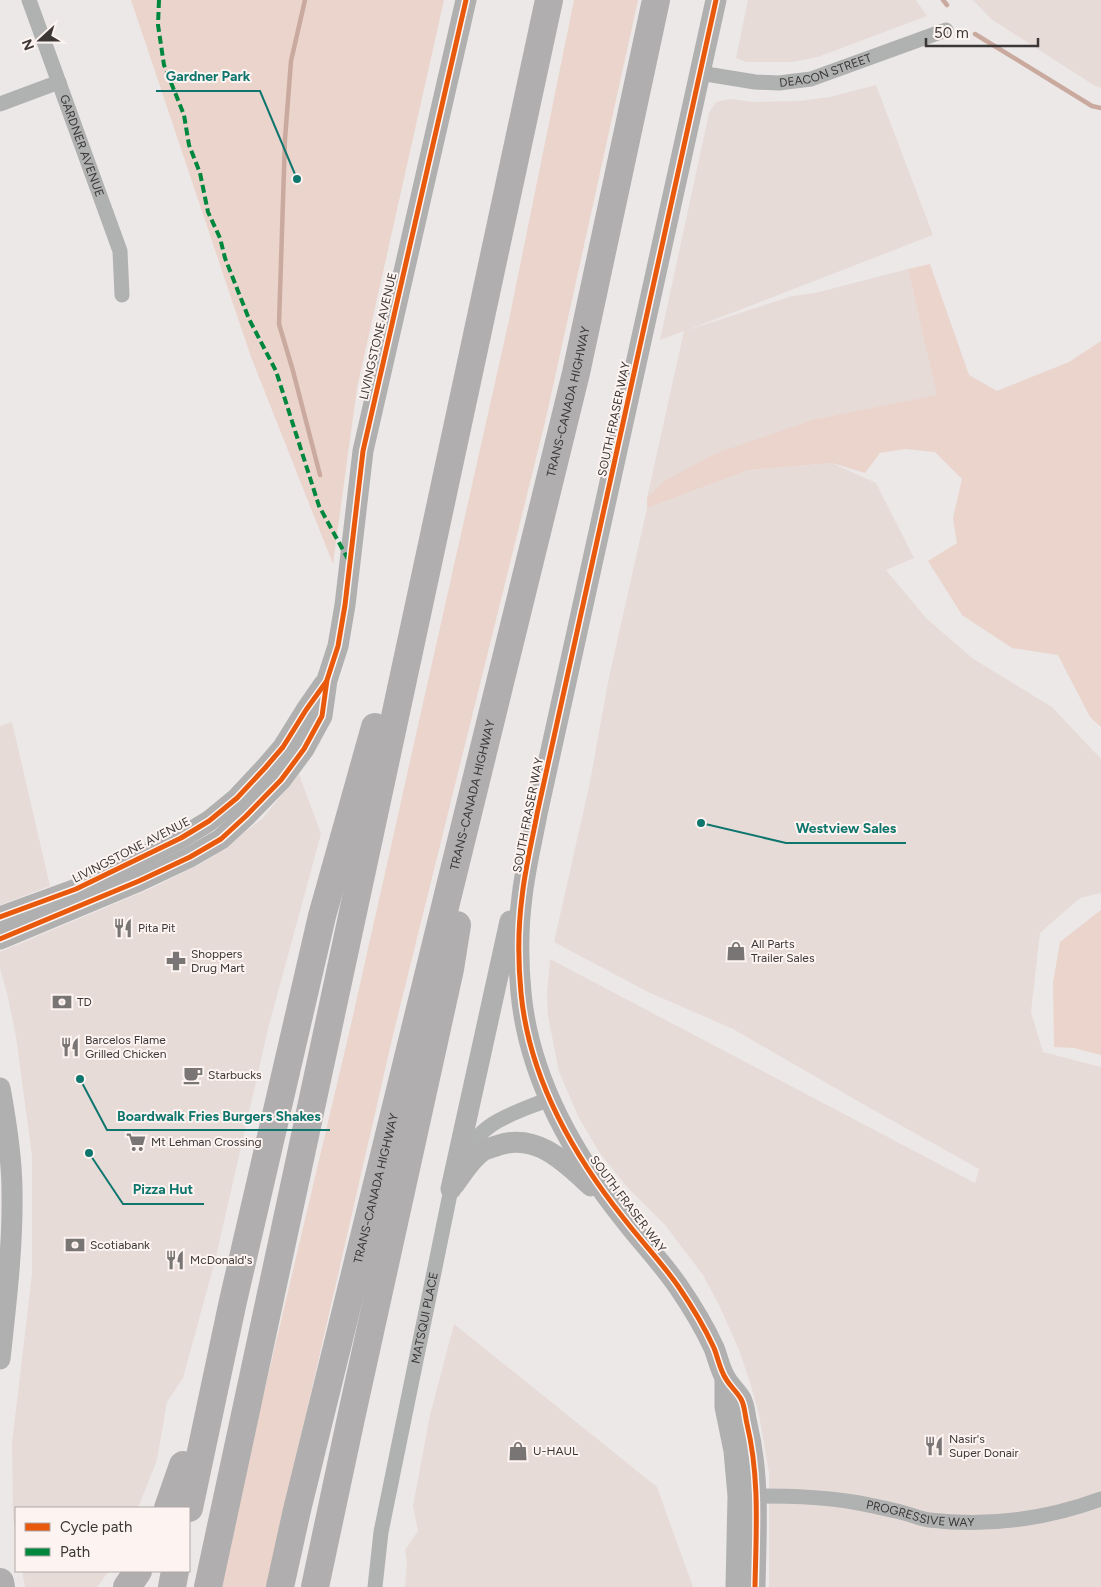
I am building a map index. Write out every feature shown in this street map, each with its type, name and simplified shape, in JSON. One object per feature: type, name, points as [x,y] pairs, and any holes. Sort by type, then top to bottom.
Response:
[{"type":"highway","points":[[208,1587],[548,0]]},
{"type":"highway","name":"TRANS-CANADA HIGHWAY","points":[[280,1587],[297,1510],[576,373],[656,0]]},
{"type":"highway","points":[[189,1507],[233,1301],[322,916],[444,483]]},
{"type":"highway","points":[[315,1587],[350,1418],[450,969],[487,734]]},
{"type":"highway","points":[[168,1507],[185,1459],[233,1301]]},
{"type":"highway","points":[[127,1587],[137,1572]]},
{"type":"highway","points":[[172,1587],[175,1572]]},
{"type":"highway","points":[[0,1582],[1,1587]]},
{"type":"street","name":"GARDNER AVENUE","points":[[29,0],[120,251],[122,295]]},
{"type":"street","name":"LIVINGSTONE AVENUE","points":[[0,939],[82,906],[190,857],[221,839],[265,798],[281,780],[304,749],[322,716],[327,680],[338,646],[345,605],[363,451],[466,0]]},
{"type":"street","name":"SOUTH FRASER WAY","points":[[716,0],[537,814],[522,896],[520,956],[521,994],[529,1038],[549,1099],[582,1160],[625,1220],[678,1286],[714,1348],[725,1378],[742,1400],[752,1446],[736,1587]]},
{"type":"street","name":"DEACON STREET","points":[[700,73],[755,82],[779,83],[811,79],[946,30]]},
{"type":"street","points":[[0,104],[58,82]]},
{"type":"street","name":"LIVINGSTONE AVENUE","points":[[0,917],[76,889],[181,838],[209,821],[250,784],[283,747],[327,680]]},
{"type":"street","points":[[250,784],[265,798]]},
{"type":"street","points":[[451,1189],[519,880],[537,814]]},
{"type":"street","points":[[0,1088],[12,1189],[10,1268],[0,1359]]},
{"type":"street","name":"MATSQUI PLACE","points":[[375,1587],[381,1532],[451,1189],[470,1145],[483,1130],[500,1120],[549,1099]]},
{"type":"street","points":[[451,1189],[475,1158],[485,1149],[505,1143],[527,1142],[543,1148],[576,1172],[625,1220]]},
{"type":"street","points":[[0,1202],[11,1246]]},
{"type":"street","name":"SOUTH FRASER WAY","points":[[747,1496],[755,1587]]},
{"type":"street","name":"PROGRESSIVE WAY","points":[[747,1496],[819,1497],[858,1503],[928,1520],[986,1523],[1027,1519],[1051,1514],[1101,1499]]},
{"type":"shaded area","points":[[131,0],[444,0],[357,388],[333,564],[251,357]]},
{"type":"shaded area","points":[[574,0],[638,0],[546,418],[393,1035],[268,1587],[222,1587],[251,1448],[350,1029],[509,320]]},
{"type":"shaded area","points":[[748,0],[916,0],[927,16],[818,57],[793,62],[746,62],[736,58]]},
{"type":"shaded area","points":[[973,0],[1101,0],[1101,88],[991,19]]},
{"type":"shaded area","points":[[876,85],[933,235],[685,331],[792,296],[815,293],[908,269],[938,395],[816,419],[647,498],[684,331],[660,340],[709,113],[716,102],[730,99],[755,102],[799,101],[830,97]]},
{"type":"shaded area","points":[[930,264],[969,375],[997,391],[1069,362],[1101,341],[1101,727],[1090,717],[1058,655],[1012,648],[962,615],[928,561],[957,543],[953,518],[962,479],[935,452],[905,449],[880,453],[865,473],[832,463],[749,470],[647,508],[647,498],[663,482],[714,454],[816,419],[937,395],[908,269]]},
{"type":"shaded area","points":[[832,463],[876,483],[914,558],[886,570],[926,618],[972,658],[1052,707],[1101,759],[1101,893],[1080,898],[1040,933],[1031,1012],[1043,1052],[1101,1067],[1101,1587],[769,1587],[769,1473],[759,1415],[739,1350],[703,1275],[665,1225],[626,1186],[599,1152],[579,1118],[559,1072],[548,1016],[547,993],[550,959],[975,1183],[979,1169],[733,1029],[648,992],[554,942],[590,782],[608,682],[647,508],[749,470]]},
{"type":"shaded area","points":[[12,722],[50,886],[0,905],[0,726]]},
{"type":"shaded area","name":"Mt Lehman Crossing","points":[[299,774],[321,834],[268,1029],[215,1261],[183,1378],[167,1402],[157,1460],[138,1507],[15,1507],[15,1530],[13,1517],[12,1443],[32,1274],[32,1156],[16,1037],[0,969],[0,952],[152,888],[204,862],[262,819]]},
{"type":"shaded area","points":[[1101,910],[1101,1055],[1074,1048],[1054,1047],[1053,983],[1060,942]]},
{"type":"shaded area","name":"U-HAUL","points":[[454,1324],[657,1487],[693,1587],[405,1587],[407,1562],[405,1550],[418,1531],[413,1506],[430,1415]]},
{"type":"shaded area","points":[[22,1572],[108,1572],[97,1587],[25,1587]]},
{"type":"waterway","points":[[305,0],[291,61],[285,139],[279,324],[320,475]]},
{"type":"waterway","points":[[943,0],[947,5]]},
{"type":"waterway","points":[[975,34],[1092,106],[1101,108]]},
{"type":"marked path","points":[[159,0],[158,25],[164,65],[184,115],[189,145],[200,173],[208,212],[220,238],[225,258],[249,319],[276,371],[319,506],[349,561]]},
{"type":"cycle path","points":[[0,939],[139,881],[190,857],[221,839],[281,780],[304,749],[322,716],[327,680],[338,646],[345,605],[363,451],[466,0]]},
{"type":"cycle path","points":[[716,0],[537,814],[523,887],[519,957],[521,993],[533,1055],[556,1114],[571,1142],[606,1195],[688,1301],[714,1348],[724,1375],[742,1402],[751,1444],[756,1485],[755,1587]]},
{"type":"cycle path","points":[[0,917],[76,889],[181,838],[209,821],[237,798],[283,747],[326,682]]},
{"type":"place","name":"Gardner Park","points":[[297,179]]},
{"type":"place","name":"Westview Sales","points":[[701,823]]},
{"type":"place","name":"Pita Pit","points":[[123,928]]},
{"type":"place","name":"All Parts Trailer Sales","points":[[736,951]]},
{"type":"place","name":"Shoppers Drug Mart","points":[[176,961]]},
{"type":"place","name":"TD","points":[[62,1002]]},
{"type":"place","name":"Barcelos Flame Grilled Chicken","points":[[70,1047]]},
{"type":"place","name":"Starbucks","points":[[193,1075]]},
{"type":"place","name":"Boardwalk Fries Burgers Shakes","points":[[80,1079]]},
{"type":"place","name":"Mt Lehman Crossing","points":[[136,1142]]},
{"type":"place","name":"Pizza Hut","points":[[89,1153]]},
{"type":"place","name":"Scotiabank","points":[[75,1245]]},
{"type":"place","name":"McDonald's","points":[[175,1260]]},
{"type":"place","name":"Nasir's Super Donair","points":[[934,1446]]},
{"type":"place","name":"U-HAUL","points":[[518,1451]]}]
